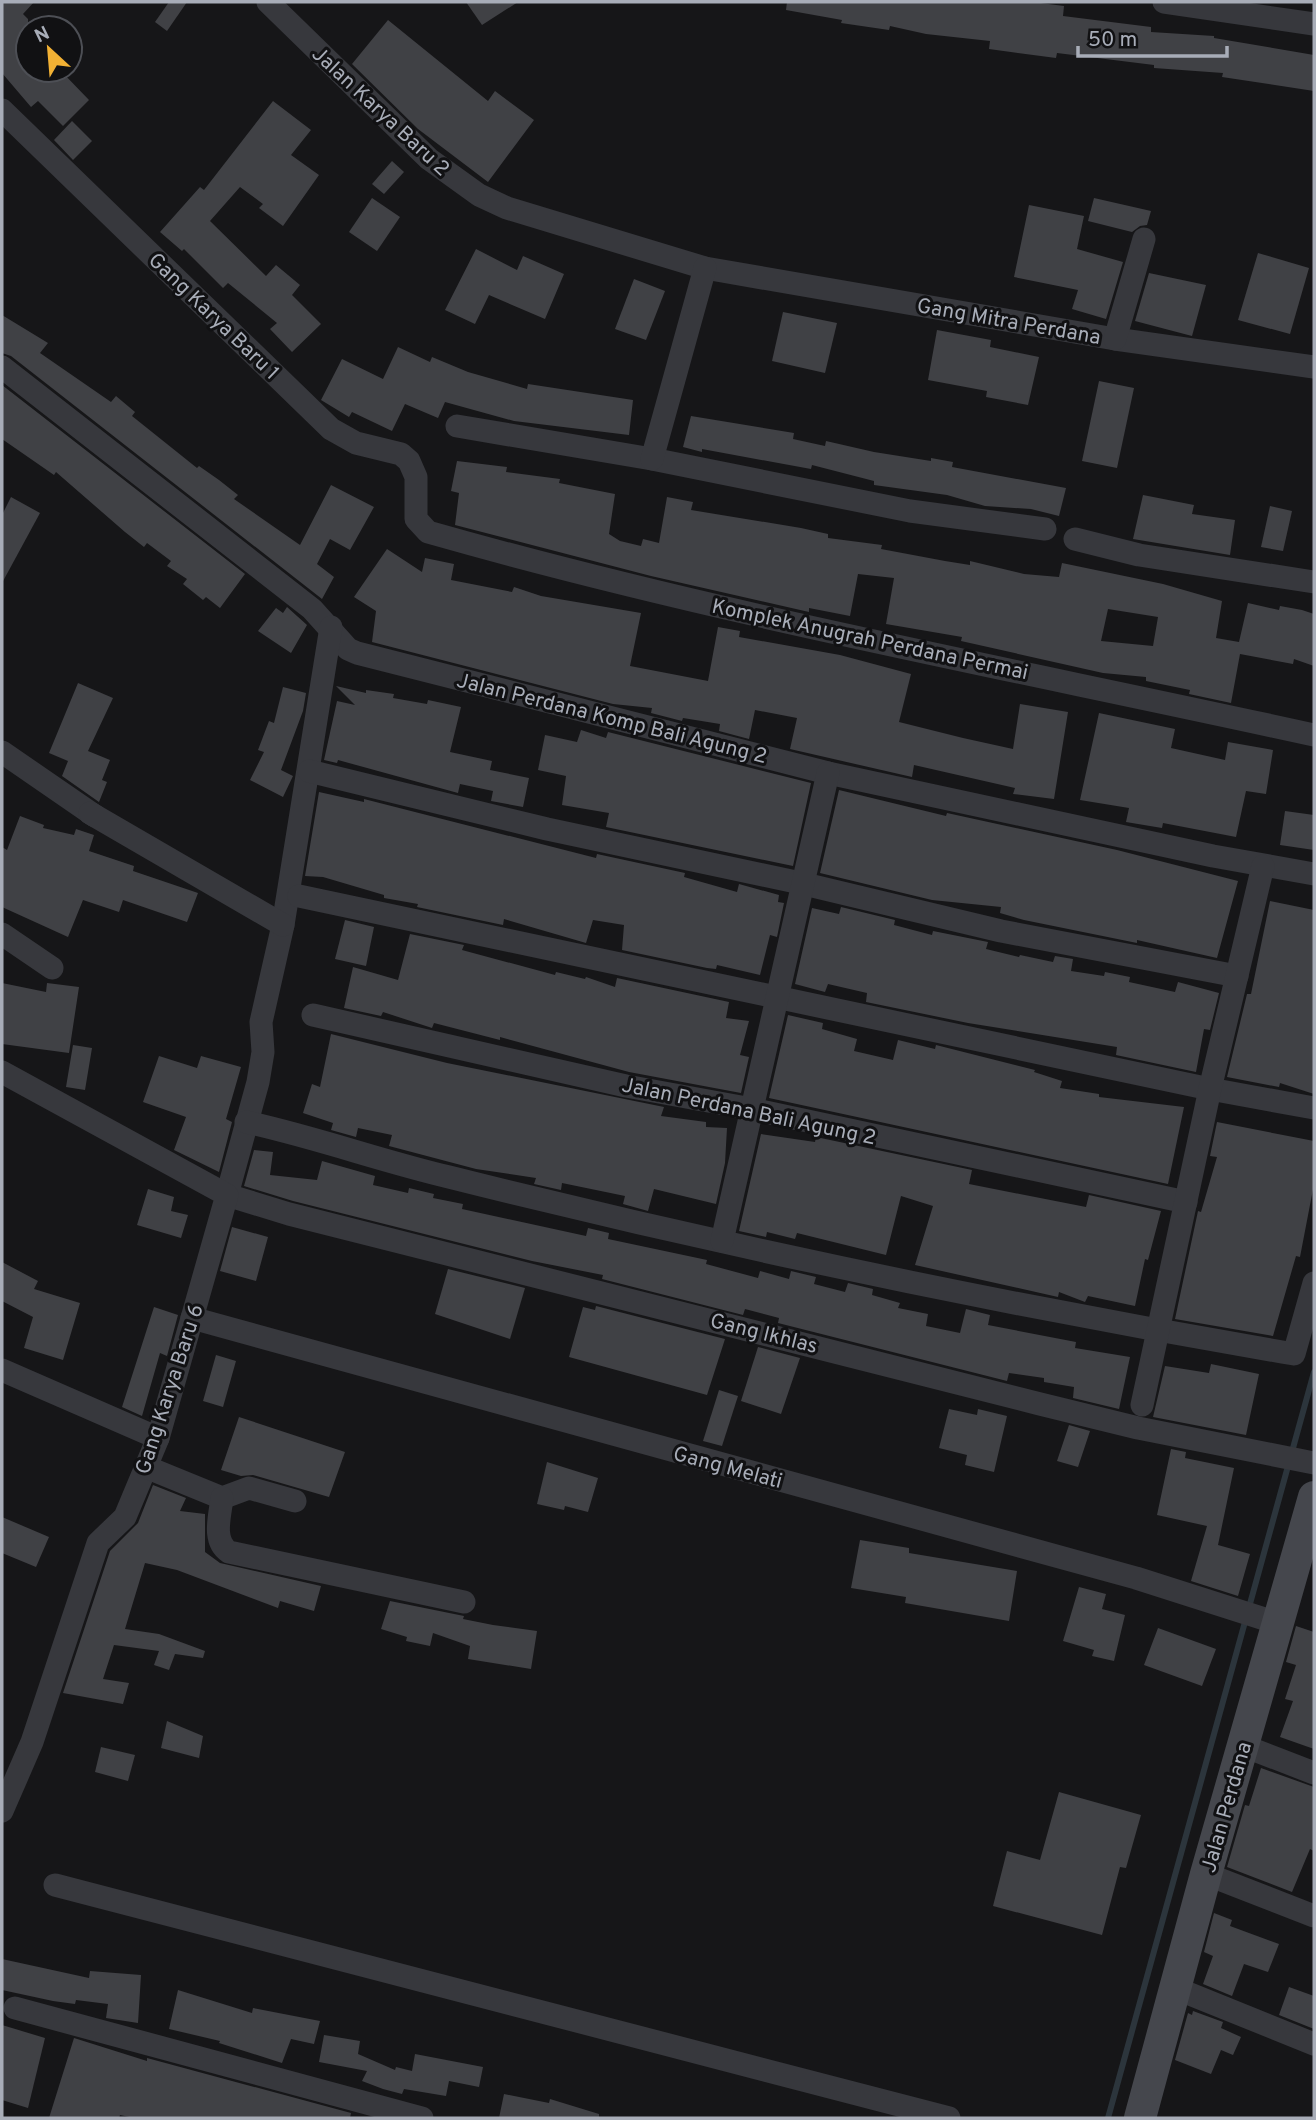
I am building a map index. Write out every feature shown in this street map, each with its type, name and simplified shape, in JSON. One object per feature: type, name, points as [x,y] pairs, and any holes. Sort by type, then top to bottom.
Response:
[{"type":"street","name":"Jalan Karya Baru 2","points":[[268,2],[429,159],[479,195],[507,208],[705,268]]},
{"type":"street","points":[[1164,2],[1314,24]]},
{"type":"street","name":"Gang Karya Baru 1","points":[[2,110],[331,429],[356,443],[401,454],[409,461],[416,477],[418,524],[428,532]]},
{"type":"street","points":[[1115,339],[1144,239]]},
{"type":"street","name":"Gang Mitra Perdana","points":[[705,268],[1115,339],[1314,367]]},
{"type":"street","points":[[652,459],[705,268]]},
{"type":"street","name":"Jalan Perdana Komp Bali Agung 2","points":[[2,367],[312,609],[348,649],[357,653],[828,773],[1263,866],[1314,874]]},
{"type":"street","points":[[457,426],[652,459],[910,511],[1045,529]]},
{"type":"street","name":"Komplek Anugrah Perdana Permai","points":[[428,532],[570,572],[722,609],[1314,735]]},
{"type":"street","points":[[1075,539],[1139,555],[1314,582]]},
{"type":"street","name":"Gang Karya Baru 6","points":[[2,1811],[32,1742],[98,1543],[125,1517],[158,1438],[250,1123],[263,1052],[261,1022],[283,925],[331,627]]},
{"type":"street","points":[[2,752],[92,814],[283,925]]},
{"type":"street","points":[[309,771],[547,829],[805,884],[1001,931],[1237,976]]},
{"type":"street","points":[[722,1241],[828,773]]},
{"type":"street","points":[[1142,1405],[1210,1089],[1263,866]]},
{"type":"street","points":[[299,896],[1210,1089],[1314,1108]]},
{"type":"street","points":[[2,934],[52,968]]},
{"type":"street","name":"Jalan Perdana Bali Agung 2","points":[[313,1015],[626,1086],[1186,1202]]},
{"type":"street","points":[[2,1072],[227,1195]]},
{"type":"street","points":[[250,1123],[447,1177],[722,1241],[962,1293],[1303,1356],[1314,1283]]},
{"type":"street","name":"Gang Ikhlas","points":[[227,1195],[339,1227],[1040,1404],[1309,1462]]},
{"type":"street","name":"Gang Melati","points":[[192,1318],[1136,1578],[1271,1621]]},
{"type":"street","points":[[2,1370],[158,1438]]},
{"type":"street","points":[[146,1467],[222,1498],[249,1488],[295,1501]]},
{"type":"street","name":"Jalan Perdana","points":[[1140,2118],[1206,1874],[1244,1746],[1271,1621],[1307,1550],[1314,1497]]},
{"type":"street","points":[[222,1498],[218,1535],[220,1543],[229,1552],[464,1601]]},
{"type":"street","points":[[1244,1746],[1314,1773]]},
{"type":"street","points":[[1206,1874],[1314,1916]]},
{"type":"street","points":[[55,1885],[949,2118]]},
{"type":"street","points":[[1175,1988],[1314,2044]]},
{"type":"street","points":[[15,2008],[422,2118]]},
{"type":"building","points":[[2,2],[34,2],[23,14],[14,14],[14,84],[74,84],[89,100],[63,126],[38,101],[31,107],[2,73]]},
{"type":"building","points":[[169,2],[187,2],[167,31],[155,22]]},
{"type":"building","points":[[466,2],[518,2],[482,25]]},
{"type":"building","points":[[787,2],[1033,2],[1064,6],[1063,16],[1151,27],[1151,32],[1214,36],[1314,55],[1314,91],[1222,77],[1223,73],[1154,68],[1154,65],[1057,53],[1056,58],[989,49],[990,41],[926,34],[890,26],[889,30],[841,23],[842,20],[786,10]]},
{"type":"building","points":[[388,20],[488,101],[495,91],[534,120],[488,182],[418,129],[352,64]]},
{"type":"building","points":[[273,101],[311,130],[291,155],[319,175],[283,226],[259,208],[263,204],[240,187],[210,221],[266,276],[276,265],[300,285],[292,295],[321,324],[292,352],[270,329],[277,323],[228,283],[223,288],[184,249],[182,251],[160,232],[200,187],[204,190]]},
{"type":"building","points":[[72,121],[92,141],[73,160],[54,140]]},
{"type":"building","points":[[392,161],[404,172],[384,194],[372,184]]},
{"type":"building","points":[[372,198],[400,217],[377,251],[349,232]]},
{"type":"building","points":[[1094,198],[1151,211],[1147,225],[1132,232],[1088,221]]},
{"type":"building","points":[[1029,205],[1084,216],[1077,249],[1123,262],[1106,319],[1072,309],[1078,290],[1014,277]]},
{"type":"building","points":[[476,249],[517,270],[523,256],[564,274],[545,319],[489,295],[475,324],[445,310]]},
{"type":"building","points":[[1258,253],[1309,268],[1290,334],[1238,320]]},
{"type":"building","points":[[1149,273],[1206,285],[1192,336],[1135,321]]},
{"type":"building","points":[[634,279],[665,291],[646,340],[615,329]]},
{"type":"building","points":[[783,312],[837,323],[825,373],[772,361]]},
{"type":"building","points":[[2,315],[48,343],[40,353],[111,402],[116,396],[135,412],[132,416],[197,468],[199,466],[238,495],[234,499],[300,545],[331,485],[374,507],[350,550],[330,539],[317,564],[334,577],[322,599],[11,356],[2,353]]},
{"type":"building","points":[[937,330],[991,340],[990,347],[1039,357],[1028,405],[986,397],[987,391],[928,380]]},
{"type":"building","points":[[398,347],[430,362],[432,357],[468,372],[527,389],[528,384],[633,400],[629,435],[514,421],[445,402],[438,418],[405,404],[392,431],[352,412],[349,417],[321,400],[342,359],[383,379]]},
{"type":"building","points":[[1099,381],[1134,388],[1117,468],[1082,461]]},
{"type":"building","points":[[2,385],[245,574],[220,608],[206,597],[203,600],[183,584],[187,579],[167,566],[171,561],[147,543],[144,547],[56,472],[54,475],[2,439]]},
{"type":"building","points":[[691,416],[794,433],[793,439],[825,446],[826,441],[874,452],[953,462],[952,467],[1066,488],[1059,516],[1031,509],[985,506],[947,495],[874,485],[874,481],[812,465],[811,469],[702,449],[702,452],[683,447]]},
{"type":"building","points":[[457,461],[507,467],[506,472],[560,479],[559,483],[615,494],[609,534],[620,541],[641,546],[643,539],[659,543],[667,497],[693,502],[691,510],[801,528],[828,534],[828,538],[882,545],[881,549],[945,561],[970,565],[970,561],[1024,574],[1059,577],[1062,563],[1163,584],[1222,601],[1216,638],[1239,642],[1248,603],[1279,610],[1280,606],[1302,610],[1314,614],[1314,666],[1294,659],[1293,664],[1240,654],[1231,703],[1189,694],[1190,690],[1146,681],[1146,677],[1103,673],[961,641],[962,637],[886,624],[894,578],[858,574],[850,616],[809,608],[809,612],[651,576],[455,525],[459,493],[451,491]],"holes":[[[1108,609],[1158,617],[1153,646],[1101,641]]]},
{"type":"building","points":[[1143,495],[1194,505],[1192,514],[1235,520],[1230,555],[1133,539]]},
{"type":"building","points":[[11,497],[40,513],[2,583],[2,515]]},
{"type":"building","points":[[1270,506],[1292,511],[1283,551],[1261,547]]},
{"type":"building","points":[[387,549],[422,572],[425,558],[454,564],[451,580],[512,592],[514,587],[541,596],[641,613],[630,666],[708,681],[718,627],[740,631],[739,637],[840,655],[911,674],[899,722],[963,738],[1013,749],[1020,704],[1068,712],[1054,799],[1013,794],[1015,788],[914,765],[912,777],[790,749],[797,718],[755,710],[749,739],[719,731],[720,724],[683,718],[682,721],[651,713],[652,708],[613,704],[372,642],[376,611],[354,597]]},
{"type":"building","points":[[287,607],[307,625],[291,653],[258,631],[276,608],[283,613]]},
{"type":"building","points":[[78,683],[113,698],[88,751],[110,760],[102,780],[107,782],[99,802],[62,776],[68,761],[49,753]]},
{"type":"building","points":[[336,686],[366,693],[366,690],[394,694],[393,698],[427,704],[428,700],[461,707],[450,752],[492,761],[490,770],[529,778],[523,807],[491,801],[493,791],[460,784],[458,793],[338,760],[337,763],[324,760],[337,701],[355,705]]},
{"type":"building","points":[[283,687],[306,693],[303,711],[281,770],[293,776],[283,797],[250,780],[264,752],[258,750],[269,721],[274,723]]},
{"type":"building","points":[[1099,713],[1175,729],[1171,748],[1225,760],[1228,742],[1273,750],[1266,794],[1246,791],[1236,837],[1163,823],[1162,828],[1126,822],[1129,808],[1080,800]]},
{"type":"building","points":[[581,730],[606,738],[608,732],[811,783],[793,866],[606,827],[609,813],[562,805],[566,776],[538,770],[545,735],[577,742]]},
{"type":"building","points":[[839,790],[946,816],[947,813],[1117,850],[1238,881],[1217,958],[1137,940],[1137,943],[1024,920],[1000,913],[1001,907],[932,900],[820,873]]},
{"type":"building","points":[[319,792],[364,802],[364,799],[596,858],[597,854],[685,873],[684,877],[737,892],[739,884],[779,895],[778,902],[784,903],[777,937],[770,935],[760,975],[717,965],[716,969],[707,968],[622,950],[624,925],[593,920],[586,943],[504,919],[503,925],[417,907],[418,904],[384,898],[384,895],[323,877],[305,876]]},
{"type":"building","points":[[1285,811],[1314,815],[1314,850],[1280,845]]},
{"type":"building","points":[[20,816],[44,825],[43,828],[74,835],[76,829],[94,835],[89,851],[134,866],[133,871],[198,893],[187,922],[123,900],[119,912],[83,900],[68,937],[2,907],[2,847],[7,850]]},
{"type":"building","points":[[1270,901],[1314,910],[1314,1094],[1280,1083],[1279,1087],[1227,1077],[1247,994],[1251,994]]},
{"type":"building","points":[[841,907],[895,920],[894,925],[932,935],[933,931],[988,942],[986,949],[1019,957],[1020,955],[1053,962],[1055,956],[1073,959],[1071,971],[1104,976],[1105,972],[1130,977],[1129,982],[1175,992],[1178,982],[1219,993],[1210,1030],[1204,1029],[1196,1072],[1116,1055],[1117,1047],[968,1023],[866,1002],[867,993],[828,984],[825,992],[795,984],[812,908],[839,914]]},
{"type":"building","points":[[345,920],[374,927],[366,966],[335,959]]},
{"type":"building","points":[[410,934],[464,945],[462,950],[555,975],[556,972],[585,979],[586,977],[615,987],[617,978],[729,1002],[726,1018],[749,1021],[740,1055],[749,1057],[741,1093],[629,1072],[500,1037],[500,1040],[434,1023],[432,1028],[383,1012],[381,1016],[344,1008],[353,967],[398,980]]},
{"type":"building","points":[[2,983],[46,992],[47,983],[79,987],[69,1053],[2,1044]]},
{"type":"building","points":[[788,1015],[823,1023],[822,1029],[857,1039],[854,1051],[893,1060],[898,1040],[935,1049],[936,1045],[1035,1070],[1034,1072],[1062,1081],[1060,1088],[1099,1094],[1099,1097],[1184,1107],[1168,1184],[769,1098]]},
{"type":"building","points":[[331,1034],[447,1063],[664,1107],[661,1116],[706,1122],[706,1127],[727,1128],[725,1163],[716,1204],[654,1189],[648,1211],[623,1204],[625,1196],[562,1183],[561,1190],[534,1184],[536,1178],[476,1169],[389,1146],[392,1135],[358,1128],[356,1137],[331,1130],[333,1123],[303,1113],[312,1084],[320,1087]]},
{"type":"building","points":[[73,1045],[92,1048],[85,1090],[66,1087]]},
{"type":"building","points":[[159,1056],[197,1068],[201,1056],[241,1067],[226,1119],[232,1122],[219,1172],[174,1150],[186,1117],[143,1102]]},
{"type":"building","points":[[1217,1122],[1314,1141],[1314,1184],[1300,1257],[1296,1256],[1273,1336],[1175,1319],[1198,1211],[1201,1212],[1217,1157],[1210,1156]]},
{"type":"building","points":[[761,1134],[815,1142],[816,1137],[972,1170],[969,1184],[1086,1207],[1089,1195],[1161,1211],[1148,1260],[1145,1259],[1135,1306],[1088,1296],[1085,1302],[1059,1292],[1058,1297],[915,1265],[933,1206],[901,1196],[886,1255],[797,1233],[795,1239],[767,1232],[766,1237],[739,1231]]},
{"type":"building","points":[[254,1150],[273,1152],[270,1175],[317,1180],[322,1161],[375,1176],[373,1185],[408,1193],[409,1188],[434,1194],[433,1198],[463,1204],[462,1209],[586,1236],[588,1228],[609,1233],[608,1239],[707,1260],[706,1264],[758,1278],[760,1271],[789,1279],[791,1271],[816,1277],[814,1284],[845,1292],[848,1283],[873,1289],[872,1295],[900,1303],[898,1308],[928,1314],[926,1326],[960,1333],[966,1309],[990,1315],[988,1325],[1076,1342],[1075,1348],[1130,1357],[1119,1409],[1073,1398],[1074,1387],[1044,1382],[1044,1378],[1009,1373],[1007,1381],[778,1323],[779,1318],[745,1309],[743,1315],[602,1279],[603,1275],[532,1261],[293,1201],[244,1186]]},
{"type":"building","points":[[148,1189],[174,1197],[171,1211],[188,1215],[181,1238],[137,1225]]},
{"type":"building","points":[[232,1227],[268,1237],[256,1281],[220,1271]]},
{"type":"building","points":[[2,1262],[38,1281],[34,1289],[80,1303],[63,1360],[24,1348],[33,1317],[2,1301]]},
{"type":"building","points":[[448,1269],[525,1288],[510,1339],[435,1314]]},
{"type":"building","points":[[596,1306],[725,1339],[707,1395],[569,1357],[583,1307],[595,1310]]},
{"type":"building","points":[[154,1307],[178,1315],[167,1356],[160,1353],[142,1416],[122,1407]]},
{"type":"building","points":[[758,1347],[800,1358],[781,1414],[741,1401]]},
{"type":"building","points":[[216,1355],[236,1361],[223,1407],[203,1401]]},
{"type":"building","points":[[1211,1364],[1259,1374],[1246,1435],[1153,1417],[1165,1366],[1209,1373]]},
{"type":"building","points":[[719,1390],[738,1396],[722,1446],[703,1441]]},
{"type":"building","points":[[949,1409],[977,1415],[978,1409],[1007,1416],[994,1472],[965,1465],[967,1455],[939,1448]]},
{"type":"building","points":[[239,1417],[345,1452],[329,1497],[253,1475],[241,1476],[221,1470]]},
{"type":"building","points":[[1069,1425],[1090,1431],[1078,1467],[1057,1461]]},
{"type":"building","points":[[1171,1449],[1186,1452],[1185,1458],[1234,1468],[1218,1545],[1250,1554],[1238,1596],[1191,1581],[1207,1526],[1157,1515]]},
{"type":"building","points":[[547,1462],[598,1478],[588,1512],[565,1506],[564,1510],[537,1504]]},
{"type":"building","points":[[153,1485],[186,1498],[180,1511],[205,1514],[205,1552],[220,1563],[321,1586],[314,1611],[280,1601],[278,1608],[177,1570],[145,1563],[125,1629],[159,1634],[205,1651],[203,1658],[175,1654],[169,1670],[154,1665],[159,1651],[114,1645],[103,1679],[129,1683],[123,1704],[63,1693],[110,1551],[138,1523]]},
{"type":"building","points":[[2,1517],[49,1537],[36,1567],[2,1553]]},
{"type":"building","points":[[860,1540],[909,1548],[909,1553],[1017,1571],[1009,1621],[905,1603],[906,1597],[851,1588]]},
{"type":"building","points":[[1079,1587],[1106,1594],[1102,1609],[1125,1615],[1114,1661],[1092,1656],[1094,1650],[1063,1641]]},
{"type":"building","points":[[390,1601],[464,1616],[463,1619],[537,1631],[531,1669],[468,1659],[470,1646],[433,1633],[430,1646],[406,1641],[407,1637],[381,1629]]},
{"type":"building","points":[[1296,1626],[1314,1632],[1314,1749],[1280,1737],[1293,1701],[1285,1699],[1296,1665],[1286,1662]]},
{"type":"building","points":[[1158,1628],[1216,1649],[1202,1686],[1144,1665]]},
{"type":"building","points":[[167,1721],[203,1736],[199,1758],[161,1748]]},
{"type":"building","points":[[101,1747],[135,1755],[128,1781],[95,1772]]},
{"type":"building","points":[[1261,1768],[1314,1787],[1314,1851],[1310,1849],[1292,1892],[1227,1867],[1245,1805],[1249,1806]]},
{"type":"building","points":[[1059,1792],[1141,1815],[1126,1868],[1120,1867],[1102,1935],[993,1906],[1007,1851],[1040,1860]]},
{"type":"building","points":[[1214,1913],[1232,1920],[1230,1926],[1279,1944],[1268,1972],[1244,1964],[1232,1996],[1203,1984],[1213,1956],[1204,1952]]},
{"type":"building","points":[[2,1959],[89,1978],[90,1971],[141,1975],[138,2023],[106,2018],[108,2004],[76,2000],[75,2004],[2,1990]]},
{"type":"building","points":[[1289,1987],[1314,1996],[1314,2029],[1279,2015]]},
{"type":"building","points":[[178,1990],[252,2013],[253,2008],[320,2021],[314,2044],[291,2039],[282,2063],[219,2043],[220,2041],[169,2029]]},
{"type":"building","points":[[1193,2011],[1223,2022],[1221,2028],[1241,2037],[1233,2055],[1221,2050],[1211,2074],[1175,2060],[1188,2013],[1192,2015]]},
{"type":"building","points":[[2,2025],[45,2038],[28,2108],[2,2100]]},
{"type":"building","points":[[324,2035],[360,2041],[358,2054],[395,2070],[396,2067],[412,2071],[415,2054],[483,2067],[479,2087],[449,2081],[446,2096],[404,2089],[402,2094],[383,2089],[362,2081],[367,2071],[319,2062]]},
{"type":"building","points":[[74,2038],[147,2061],[147,2058],[351,2113],[350,2118],[134,2118],[120,2115],[119,2118],[49,2118]]},
{"type":"building","points":[[504,2094],[549,2103],[550,2099],[599,2114],[599,2118],[499,2118]]},
{"type":"waterway","points":[[1108,2118],[1314,1372]]}]
